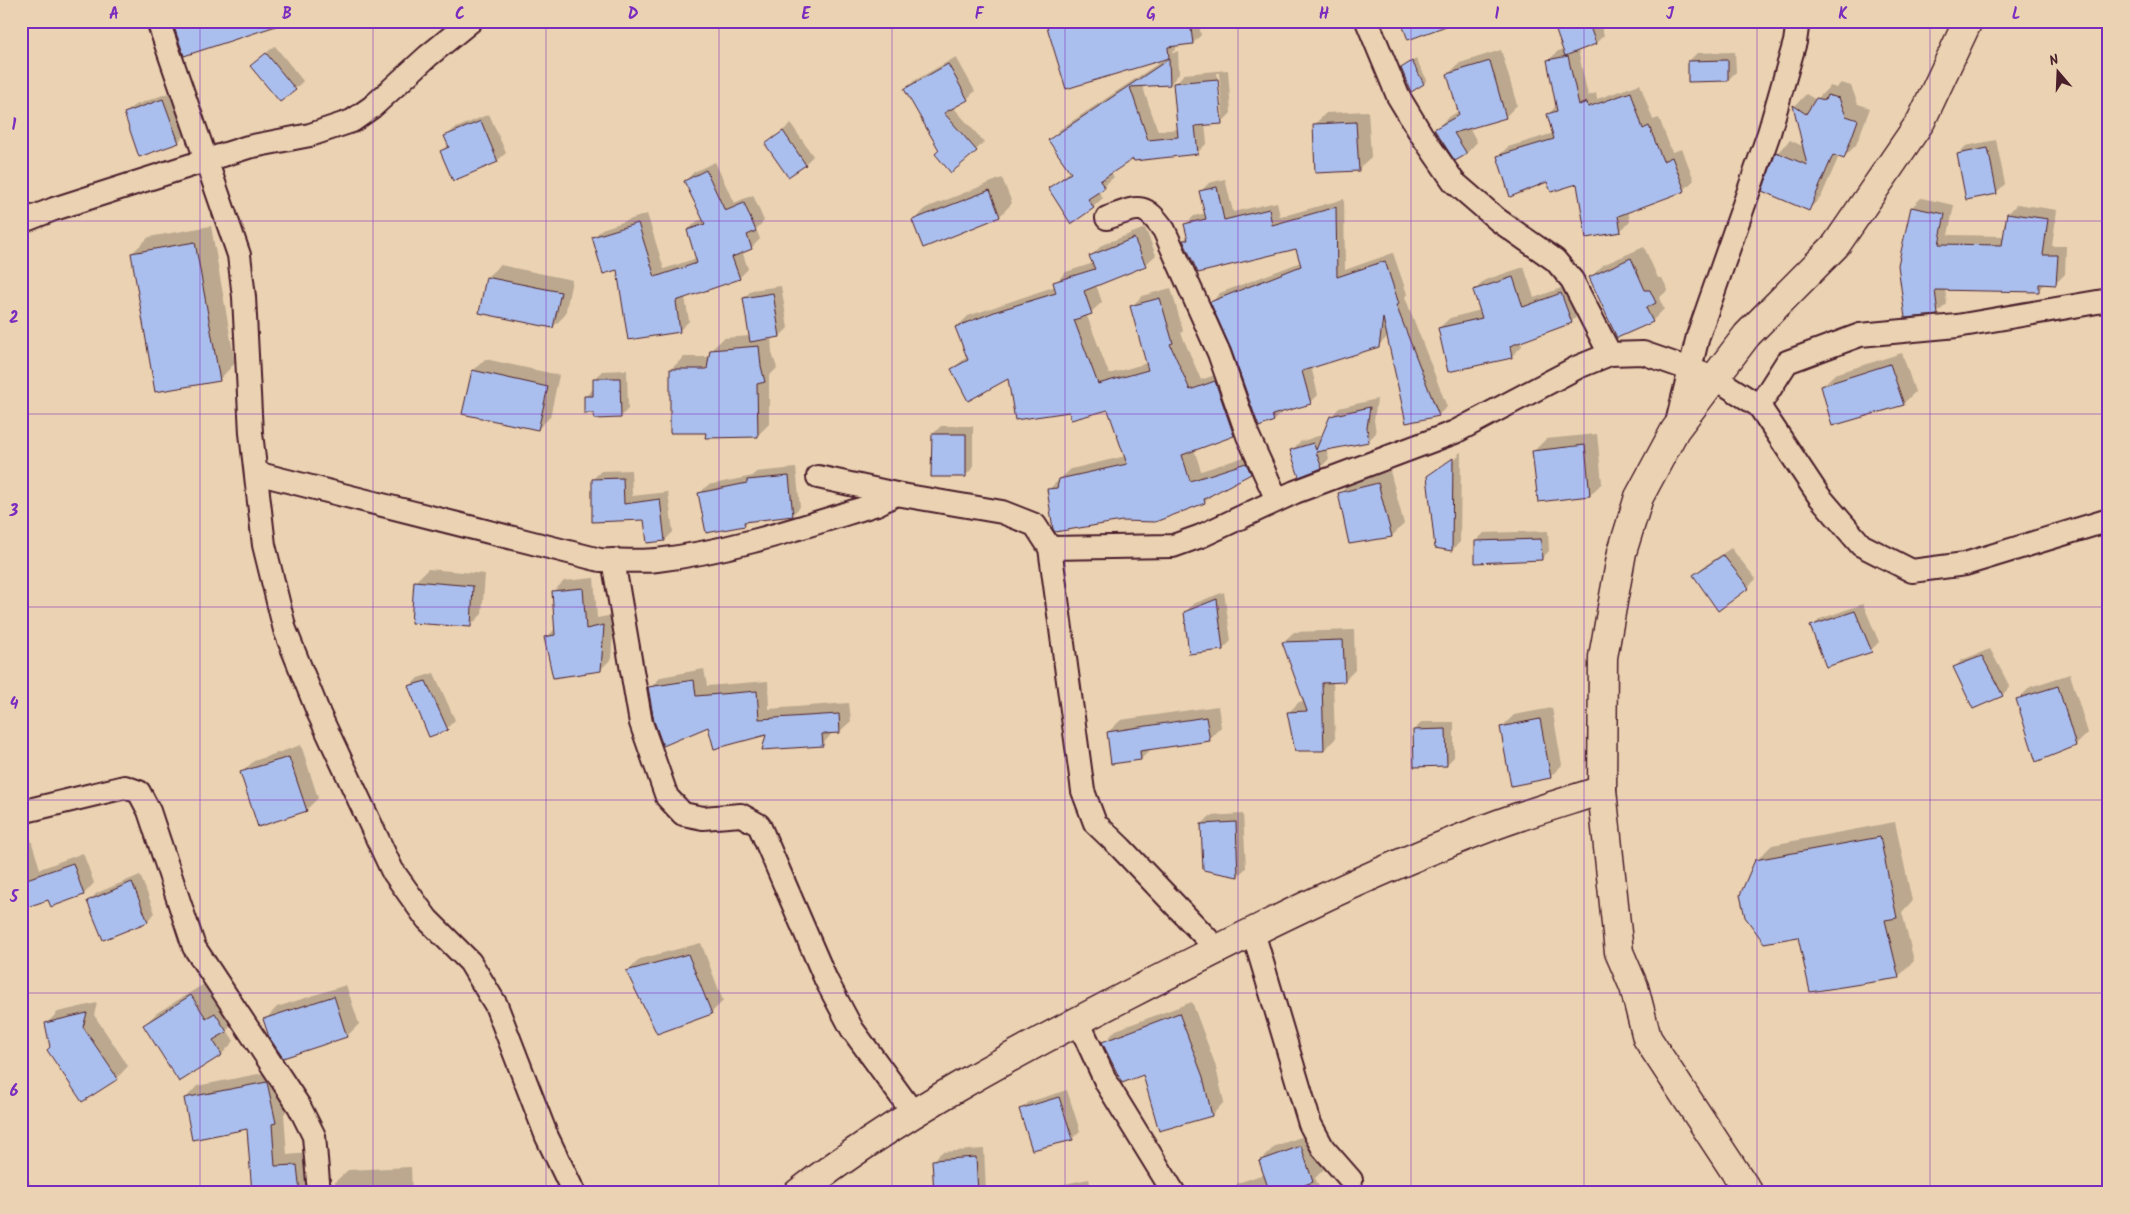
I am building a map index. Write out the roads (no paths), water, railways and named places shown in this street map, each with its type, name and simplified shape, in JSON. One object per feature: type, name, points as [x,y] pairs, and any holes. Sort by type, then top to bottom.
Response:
[{"type":"street","points":[[158,21],[239,256],[244,297],[251,433],[264,545],[285,630],[319,714],[392,870],[427,919],[470,962],[496,1005],[547,1137],[574,1193]]},
{"type":"street","points":[[21,222],[205,160],[248,147],[310,136],[352,121],[372,107],[428,56],[471,21]]},
{"type":"street","points":[[1367,21],[1398,96],[1454,182],[1498,220],[1556,260],[1572,280],[1610,354]]},
{"type":"street","points":[[1675,430],[1698,336],[1769,134],[1796,42],[1798,21]]},
{"type":"street","points":[[1749,1193],[1648,1038],[1634,987],[1619,952],[1602,790],[1603,657],[1622,552],[1639,497],[1675,430],[1747,335],[1836,245],[1921,121],[1968,21]]},
{"type":"street","points":[[1107,218],[1134,208],[1151,212],[1164,230],[1219,353],[1248,436],[1277,500]]},
{"type":"street","points":[[1759,406],[1787,362],[1860,334],[1957,326],[2109,300]]},
{"type":"street","points":[[1050,548],[1173,546],[1201,536],[1277,500],[1455,432],[1578,367],[1610,354],[1643,353],[1715,378],[1759,406],[1819,496],[1862,545],[1912,572],[1965,564],[2109,520]]},
{"type":"street","points":[[256,473],[600,560],[656,560],[750,543],[877,504],[896,494]]},
{"type":"street","points":[[818,476],[896,494],[1002,512],[1035,525],[1050,548],[1082,791],[1095,823],[1217,949]]},
{"type":"street","points":[[613,560],[641,724],[667,797],[683,814],[703,818],[741,815],[759,826],[826,980],[848,1021],[914,1114]]},
{"type":"street","points":[[21,812],[125,787],[139,792],[149,812],[194,947],[299,1106],[314,1136],[319,1193]]},
{"type":"street","points":[[798,1193],[829,1170],[948,1093],[1078,1021],[1217,949],[1370,877],[1491,826],[1602,790]]},
{"type":"street","points":[[1253,932],[1310,1124],[1323,1148],[1351,1180]]},
{"type":"street","points":[[1078,1021],[1107,1084],[1174,1193]]}]
